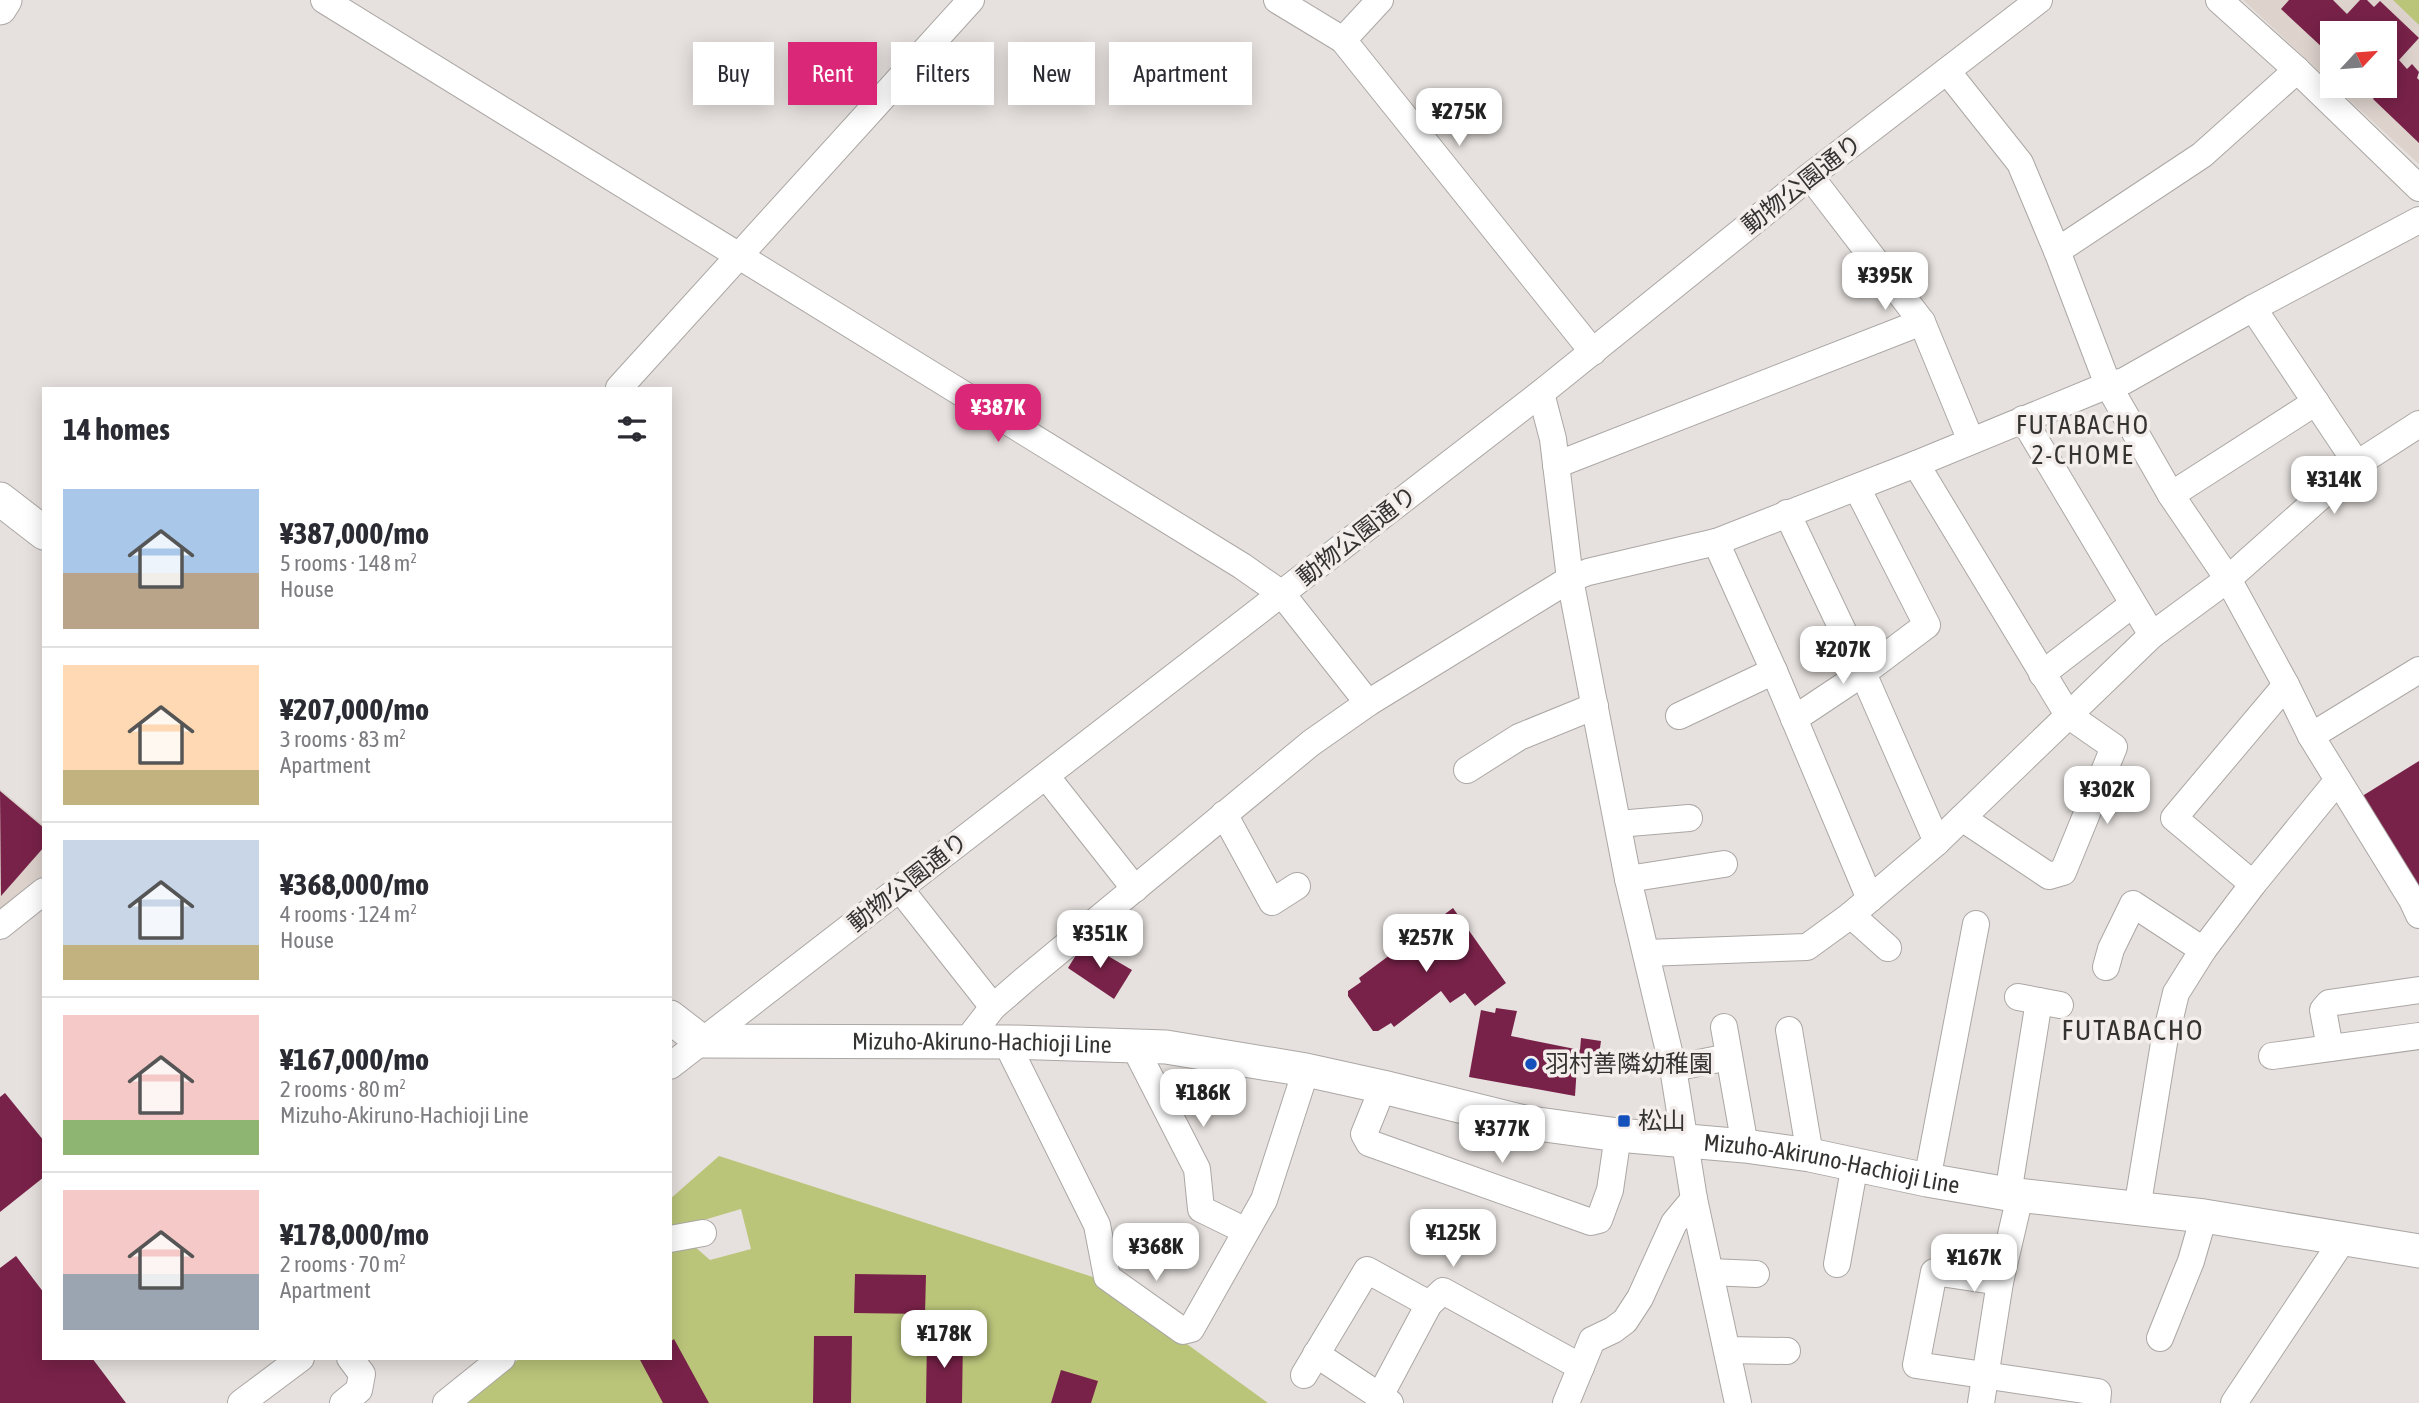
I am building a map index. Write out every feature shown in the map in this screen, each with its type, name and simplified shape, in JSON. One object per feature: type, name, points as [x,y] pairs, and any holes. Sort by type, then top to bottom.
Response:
[{"type":"main road","points":[[0,8],[5,0]]},
{"type":"main road","points":[[0,499],[42,531]]},
{"type":"main road","points":[[672,1019],[701,1041]]},
{"type":"main road","name":"Mizuho-Akiruno-Hachioji Line","points":[[701,1041],[1009,1042],[1166,1047],[1306,1070],[1524,1122],[1618,1135],[1745,1146],[1810,1155],[1927,1181],[2014,1195],[2204,1216],[2419,1251]]},
{"type":"street","points":[[324,0],[1242,566],[1282,594],[1368,703]]},
{"type":"street","points":[[620,387],[971,0]]},
{"type":"street","points":[[1276,0],[1343,40],[1593,352]]},
{"type":"street","points":[[1343,40],[1380,0]]},
{"type":"street","name":"動物公園通り","points":[[672,1064],[1541,393],[1810,176],[2039,0]]},
{"type":"street","points":[[2219,0],[2297,70],[2419,188]]},
{"type":"street","points":[[2057,251],[2203,155],[2297,70]]},
{"type":"street","points":[[1947,71],[2020,163],[2108,385],[2171,495],[2228,579],[2311,736],[2413,900],[2419,915]]},
{"type":"street","points":[[1810,176],[1922,322],[1971,441]]},
{"type":"street","points":[[965,1042],[998,1003],[1311,743],[1368,703],[1570,579],[1588,572],[1716,541],[1857,488],[2023,419],[2124,381],[2419,220]]},
{"type":"street","points":[[2253,309],[2357,464]]},
{"type":"street","points":[[1556,465],[1922,322]]},
{"type":"street","points":[[1541,393],[1553,439],[1570,579],[1628,879],[1672,1068],[1693,1199],[1738,1403]]},
{"type":"street","points":[[2171,495],[2316,402]]},
{"type":"street","points":[[2023,419],[2152,635]]},
{"type":"street","points":[[1646,953],[1807,947],[1861,907],[1937,842],[2152,635],[2228,579],[2357,464],[2419,424]]},
{"type":"street","points":[[1916,464],[2068,715],[2114,747],[2063,872],[2049,876],[1962,818]]},
{"type":"street","points":[[1794,719],[1863,673],[1927,625],[1857,488]]},
{"type":"street","points":[[1787,513],[1863,673],[1937,842]]},
{"type":"street","points":[[1716,541],[1794,719],[1861,907],[1888,948]]},
{"type":"street","points":[[2042,674],[2133,604]]},
{"type":"street","points":[[2311,736],[2419,670]]},
{"type":"street","points":[[1679,716],[1774,671]]},
{"type":"street","points":[[2253,884],[2174,818],[2286,685]]},
{"type":"street","points":[[1468,770],[1519,737],[1595,706]]},
{"type":"street","points":[[1046,776],[1135,889]]},
{"type":"street","points":[[2137,1209],[2164,1043],[2176,993],[2203,950],[2337,780]]},
{"type":"street","points":[[1224,814],[1272,902],[1297,886]]},
{"type":"street","points":[[1618,824],[1689,818]]},
{"type":"street","points":[[1628,879],[1724,864]]},
{"type":"street","points":[[900,889],[998,1003],[1009,1042],[1097,1224],[1107,1277],[1183,1331],[1191,1329],[1264,1200],[1306,1070]]},
{"type":"street","points":[[0,926],[42,893]]},
{"type":"street","points":[[2106,967],[2111,948],[2133,904],[2203,950]]},
{"type":"street","points":[[1927,1181],[1976,924]]},
{"type":"street","points":[[2330,1048],[2323,1010],[2329,1003],[2419,990]]},
{"type":"street","points":[[1980,1403],[2014,1195],[2039,1001]]},
{"type":"street","points":[[1724,1027],[1745,1146]]},
{"type":"street","points":[[1789,1030],[1810,1155]]},
{"type":"street","points":[[2272,1056],[2419,1036]]},
{"type":"street","points":[[1134,1046],[1197,1168],[1201,1209],[1246,1231]]},
{"type":"street","points":[[1672,1068],[1729,1057]]},
{"type":"street","points":[[1383,1087],[1364,1134],[1369,1143],[1591,1222],[1599,1220],[1610,1190],[1618,1135]]},
{"type":"street","points":[[1837,1264],[1855,1164]]},
{"type":"street","points":[[1566,1403],[1592,1340],[1625,1321],[1640,1298],[1674,1223],[1693,1199]]},
{"type":"street","points":[[2160,1338],[2204,1216]]},
{"type":"street","points":[[672,1239],[703,1233]]},
{"type":"street","points":[[2234,1403],[2344,1238]]},
{"type":"street","points":[[1429,1304],[1367,1270],[1310,1365],[1385,1400],[1429,1304],[1443,1291],[1581,1367]]},
{"type":"street","points":[[1710,1272],[1756,1274]]},
{"type":"street","points":[[2000,1282],[1934,1272],[1916,1365],[2098,1392],[2097,1403]]},
{"type":"street","points":[[1727,1350],[1787,1351]]},
{"type":"street","points":[[241,1403],[298,1360]]},
{"type":"street","points":[[343,1403],[359,1390],[362,1374],[352,1360]]},
{"type":"street","points":[[446,1403],[500,1360]]},
{"type":"shaded area","points":[[2243,0],[2419,0],[2419,164],[2347,98],[2398,98],[2398,21],[2320,21],[2320,72]]},
{"type":"shaded area","points":[[0,789],[42,824],[42,880],[0,913]]},
{"type":"green space","points":[[2393,0],[2419,0],[2419,25]]},
{"type":"green space","points":[[719,1156],[1096,1278],[1268,1403],[466,1403],[518,1360],[672,1360],[672,1249],[694,1246],[710,1260],[751,1249],[741,1209],[672,1229],[672,1197]]},
{"type":"building","points":[[2289,0],[2333,0],[2347,14],[2360,0],[2367,0],[2374,7],[2380,1],[2419,38],[2399,60],[2407,69],[2412,64],[2419,72],[2419,143],[2373,99],[2398,98],[2398,21],[2320,21],[2320,45],[2281,9]]},
{"type":"building","points":[[2419,761],[2419,895],[2359,798]]},
{"type":"building","points":[[0,791],[42,826],[42,849],[1,896]]},
{"type":"building","points":[[1453,908],[1506,983],[1475,1006],[1465,993],[1450,1003],[1441,991],[1394,1027],[1391,1023],[1373,1031],[1348,996],[1348,991],[1361,982],[1359,978]]},
{"type":"building","points":[[1084,942],[1132,970],[1114,999],[1068,968]]},
{"type":"building","points":[[1496,1008],[1517,1011],[1511,1036],[1580,1050],[1581,1038],[1601,1041],[1594,1069],[1577,1066],[1575,1096],[1469,1077],[1481,1010],[1495,1013]]},
{"type":"building","points":[[5,1093],[42,1139],[42,1179],[0,1212],[0,1097]]},
{"type":"building","points":[[16,1256],[42,1290],[42,1360],[94,1360],[126,1403],[0,1403],[0,1268]]},
{"type":"building","points":[[855,1274],[926,1275],[925,1314],[854,1313]]},
{"type":"building","points":[[814,1336],[852,1336],[851,1403],[813,1403]]},
{"type":"building","points":[[927,1336],[963,1337],[962,1403],[926,1403]]},
{"type":"building","points":[[674,1339],[709,1403],[663,1403],[640,1360],[672,1360]]},
{"type":"building","points":[[1061,1370],[1098,1381],[1091,1403],[1051,1403]]},
{"type":"place","name":"羽村善隣幼稚園","points":[[1531,1064]]},
{"type":"place","name":"松山","points":[[1624,1121]]},
{"type":"district","name":"FUTABACHO 2-CHOME","points":[[2083,440]]},
{"type":"district","name":"FUTABACHO","points":[[2133,1030]]}]
